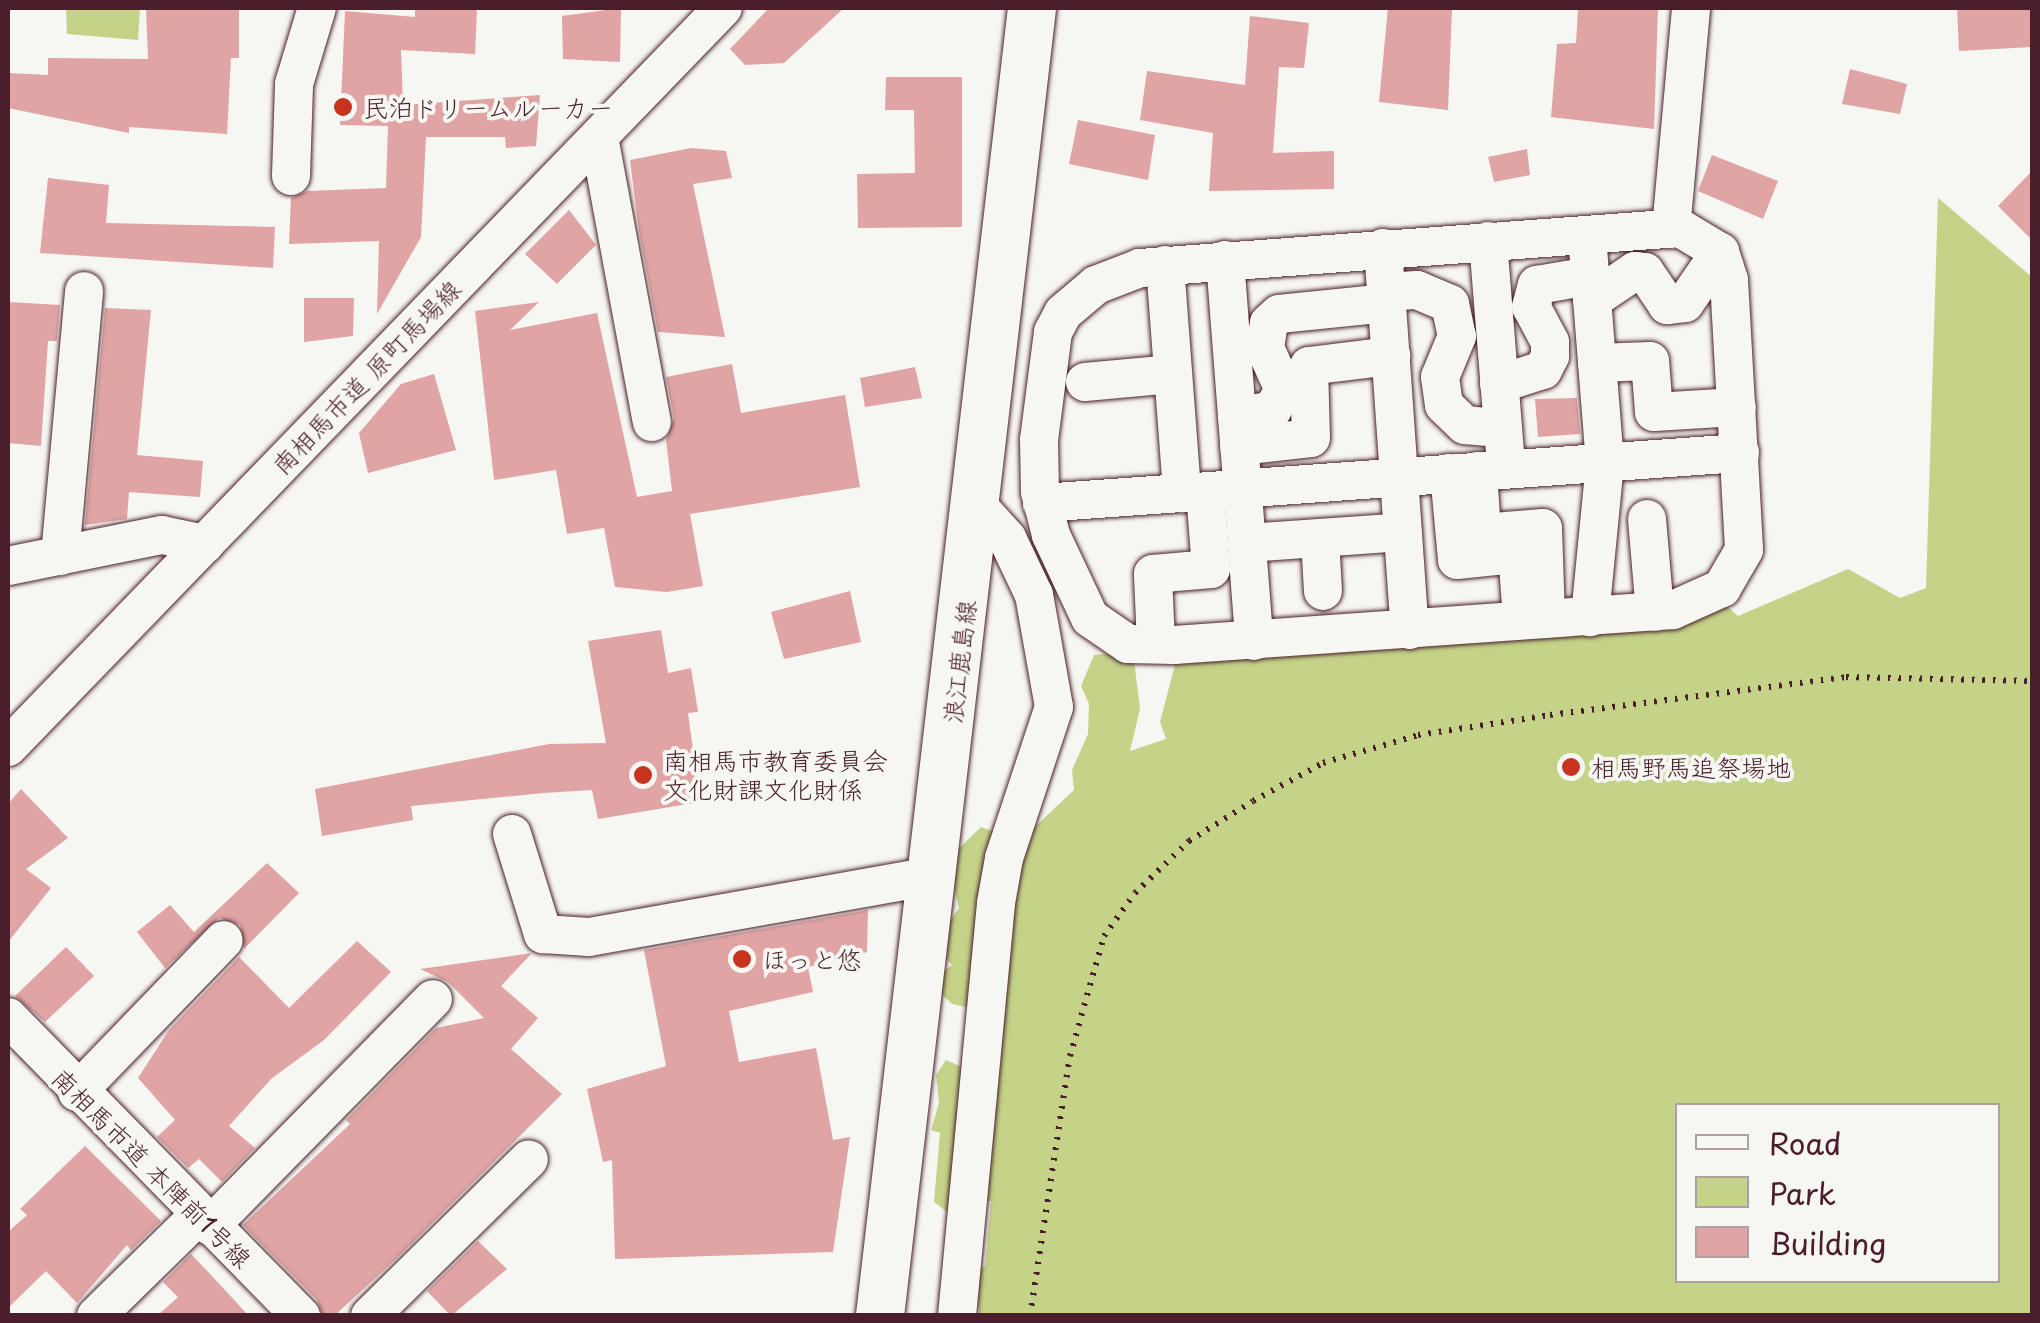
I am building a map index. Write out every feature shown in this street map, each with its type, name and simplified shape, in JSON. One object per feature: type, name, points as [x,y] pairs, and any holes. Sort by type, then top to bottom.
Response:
[{"type":"main road","name":"浪江鹿島線","points":[[880,1316],[1032,8]]},
{"type":"street","points":[[291,176],[294,84],[318,8]]},
{"type":"street","name":"南相馬市道 原町馬場線","points":[[8,747],[723,8]]},
{"type":"street","points":[[1671,229],[1683,134],[1690,8]]},
{"type":"street","points":[[599,136],[652,422]]},
{"type":"street","points":[[1671,229],[1702,236],[1720,252],[1728,280],[1740,454],[1740,566],[1704,601],[1655,612],[1254,641],[1156,644],[1128,644],[1090,618],[1042,503],[1039,440],[1053,332],[1064,313],[1096,285],[1164,266],[1225,260],[1671,229]]},
{"type":"street","points":[[1587,234],[1604,463],[1590,617]]},
{"type":"street","points":[[1488,241],[1502,428],[1478,472],[1457,560],[1505,555],[1518,564],[1534,621]]},
{"type":"street","points":[[1384,248],[1410,630]]},
{"type":"street","points":[[1499,384],[1543,370],[1550,356],[1550,342],[1531,307],[1537,284],[1591,288],[1634,270],[1645,272],[1667,305],[1685,302],[1720,252]]},
{"type":"street","points":[[1225,260],[1254,641]]},
{"type":"street","points":[[1156,644],[1154,574],[1211,569],[1172,374],[1164,266]]},
{"type":"street","points":[[1238,431],[1272,410],[1284,390],[1265,348],[1269,324],[1279,314],[1416,290],[1450,304],[1457,336],[1440,378],[1444,405],[1465,425],[1502,428]]},
{"type":"street","points":[[60,556],[84,291]]},
{"type":"street","points":[[1238,431],[1312,438],[1309,366],[1391,356]]},
{"type":"street","points":[[1597,364],[1650,361],[1654,412],[1737,407]]},
{"type":"street","points":[[1085,382],[1172,374]]},
{"type":"street","points":[[1042,503],[1740,454]]},
{"type":"street","points":[[957,1316],[996,903],[1004,858],[1054,707],[1034,595],[1006,538],[977,505]]},
{"type":"street","points":[[1247,543],[1403,532]]},
{"type":"street","points":[[8,566],[162,535],[205,544]]},
{"type":"street","points":[[1655,612],[1658,537]]},
{"type":"street","points":[[1320,538],[1324,591]]},
{"type":"street","points":[[512,834],[543,934],[590,937],[933,876]]},
{"type":"street","points":[[77,1092],[224,940]]},
{"type":"street","points":[[96,1316],[205,1221],[433,999]]},
{"type":"street","name":"南相馬市道 本陣前1号線","points":[[10,1027],[300,1316]]},
{"type":"street","points":[[370,1316],[528,1159]]},
{"type":"path","points":[[1030,1316],[1087,981],[1104,936],[1136,893],[1205,831],[1323,763],[1418,736],[1846,678],[2032,681]]},
{"type":"green space","points":[[66,8],[140,8],[138,40],[67,34]]},
{"type":"green space","name":"相馬野馬追祭場地","points":[[1938,198],[2032,277],[2032,1315],[980,1315],[973,1272],[985,1266],[991,1201],[986,1201],[971,1008],[952,1004],[936,989],[935,977],[952,965],[934,945],[959,908],[947,860],[981,827],[1020,841],[1074,790],[1072,770],[1088,734],[1089,704],[1081,686],[1094,655],[1119,653],[1134,660],[1140,709],[1130,751],[1166,739],[1160,722],[1178,653],[1719,600],[1738,616],[1848,569],[1900,598],[1926,588]]},
{"type":"green space","points":[[946,1060],[962,1067],[951,1215],[934,1202],[940,1133],[931,1130],[939,1103],[936,1075]]},
{"type":"building","points":[[146,8],[239,9],[239,58],[231,58],[227,134],[129,127],[129,133],[8,108],[8,73],[48,75],[48,58],[148,59]]},
{"type":"building","points":[[415,8],[477,9],[475,54],[401,50],[403,105],[540,95],[536,146],[506,148],[505,137],[426,137],[421,237],[377,314],[379,241],[289,244],[291,198],[307,191],[386,188],[388,126],[340,125],[345,11],[415,17]]},
{"type":"building","points":[[621,8],[620,62],[563,59],[562,16]]},
{"type":"building","points":[[769,8],[844,8],[784,63],[745,65],[730,49]]},
{"type":"building","points":[[1388,8],[1452,8],[1448,110],[1379,102]]},
{"type":"building","points":[[1578,8],[1658,8],[1654,129],[1551,117],[1557,44],[1576,43]]},
{"type":"building","points":[[1957,8],[2032,8],[2032,47],[1959,51]]},
{"type":"building","points":[[1250,16],[1309,23],[1304,68],[1279,67],[1273,153],[1334,151],[1334,189],[1209,191],[1213,133],[1140,120],[1147,71],[1245,85]]},
{"type":"building","points":[[1850,69],[1907,84],[1900,114],[1842,104]]},
{"type":"building","points":[[886,77],[962,77],[962,227],[858,228],[857,174],[915,173],[914,110],[885,110]]},
{"type":"building","points":[[1078,120],[1155,135],[1148,180],[1069,164]]},
{"type":"building","points":[[691,148],[726,151],[732,178],[693,184],[725,337],[658,332],[639,231],[630,160]]},
{"type":"building","points":[[1527,149],[1530,175],[1494,182],[1488,157]]},
{"type":"building","points":[[1712,155],[1778,181],[1763,219],[1698,191]]},
{"type":"building","points":[[2032,171],[2032,240],[1998,206]]},
{"type":"building","points":[[48,178],[109,185],[106,223],[275,227],[273,268],[40,253]]},
{"type":"building","points":[[569,210],[596,245],[557,284],[525,254]]},
{"type":"building","points":[[304,298],[354,298],[353,336],[304,342]]},
{"type":"building","points":[[8,302],[60,305],[57,341],[48,341],[41,446],[8,443]]},
{"type":"building","points":[[539,302],[510,330],[597,313],[637,497],[672,491],[666,440],[674,418],[666,377],[732,364],[741,413],[845,395],[860,487],[690,514],[703,586],[667,592],[615,587],[604,528],[567,534],[556,470],[494,480],[475,311]]},
{"type":"building","points":[[105,308],[151,310],[137,455],[203,461],[200,497],[129,492],[127,519],[85,525]]},
{"type":"building","points":[[915,367],[922,398],[865,407],[860,378]]},
{"type":"building","points":[[434,374],[456,450],[368,473],[359,433],[401,384]]},
{"type":"building","points":[[1577,398],[1580,434],[1538,437],[1535,399]]},
{"type":"building","points":[[850,591],[861,642],[784,659],[771,612]]},
{"type":"building","points":[[661,630],[668,673],[691,668],[698,712],[688,713],[700,802],[598,819],[592,790],[544,793],[411,806],[413,820],[322,836],[315,789],[549,744],[606,743],[588,641]]},
{"type":"building","points":[[21,789],[68,838],[26,869],[51,888],[8,942],[8,804]]},
{"type":"building","points":[[267,863],[299,893],[244,949],[240,925],[219,918],[165,968],[137,932],[170,905],[194,932]]},
{"type":"building","points":[[868,910],[867,952],[808,967],[813,992],[729,1011],[739,1062],[816,1048],[833,1140],[850,1137],[833,1252],[615,1259],[612,1160],[603,1162],[587,1089],[666,1066],[644,950]]},
{"type":"building","points":[[357,941],[391,972],[324,1040],[271,1079],[229,1126],[255,1148],[222,1182],[199,1159],[188,1168],[157,1137],[175,1120],[138,1078],[169,1030],[239,957],[289,1008]]},
{"type":"building","points":[[66,947],[94,976],[45,1022],[15,996]]},
{"type":"building","points":[[532,953],[501,986],[538,1018],[511,1049],[562,1094],[396,1259],[334,1316],[323,1316],[317,1300],[243,1225],[350,1124],[346,1120],[436,1028],[484,1018],[448,982],[420,969]]},
{"type":"building","points":[[85,1146],[161,1221],[131,1250],[127,1245],[77,1303],[46,1271],[8,1308],[8,1232],[27,1215],[20,1209]]},
{"type":"building","points":[[478,1241],[507,1269],[451,1316],[427,1291]]},
{"type":"building","points":[[191,1254],[249,1316],[157,1316],[178,1297],[163,1282]]},
{"type":"place","name":"民泊ドリームルーカー","points":[[343,107]]},
{"type":"place","name":"相馬野馬追祭場地","points":[[1571,767]]},
{"type":"place","name":"南相馬市教育委員会 文化財課文化財係","points":[[643,775]]},
{"type":"place","name":"ほっと悠","points":[[742,959]]}]
